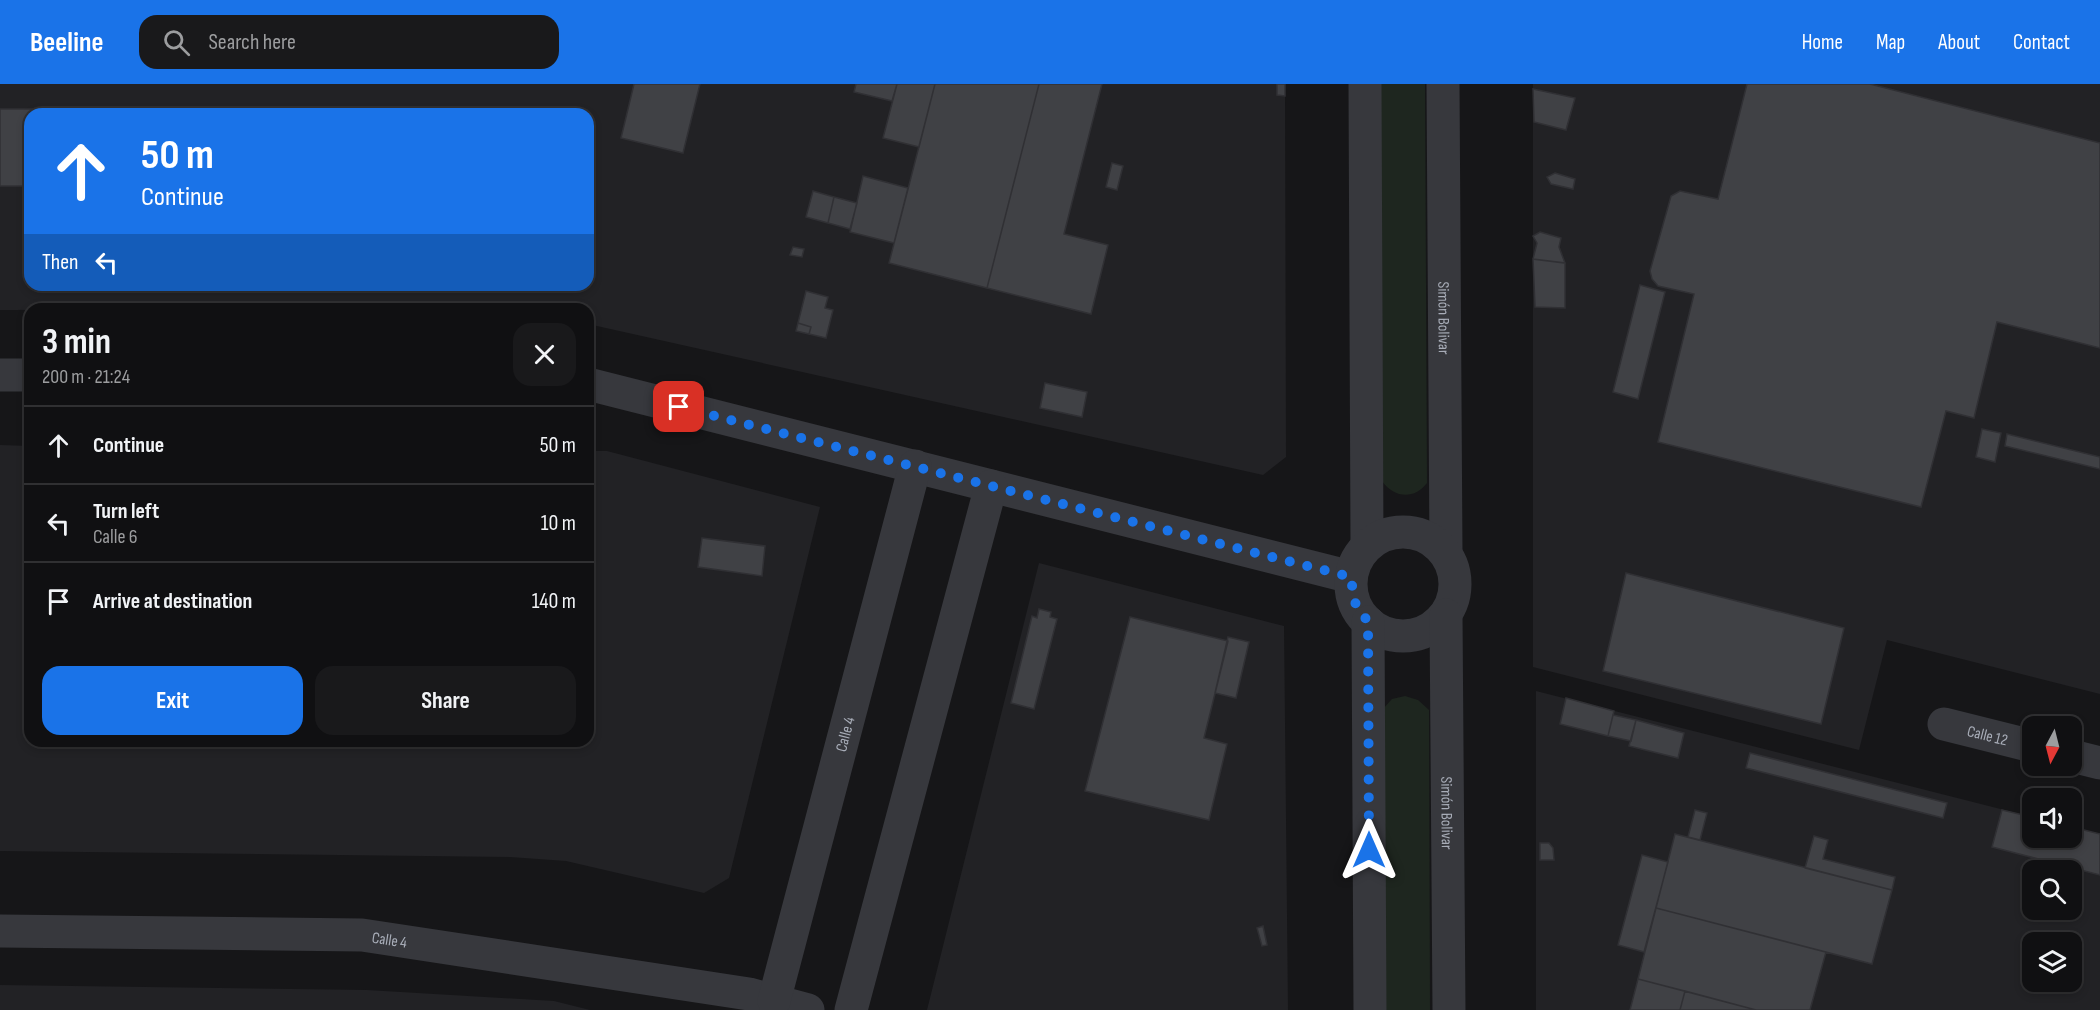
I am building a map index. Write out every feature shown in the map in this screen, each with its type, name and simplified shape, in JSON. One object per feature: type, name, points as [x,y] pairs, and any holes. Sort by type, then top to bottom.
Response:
[{"type":"street","points":[[1365,84],[1367,546]]},
{"type":"street","name":"Simón Bolivar","points":[[1443,84],[1446,553]]},
{"type":"street","points":[[0,375],[24,375]]},
{"type":"street","points":[[594,386],[1351,577]]},
{"type":"street","name":"Calle 4","points":[[774,1001],[915,466]]},
{"type":"street","points":[[851,1010],[991,486]]},
{"type":"street","points":[[1408,532],[1429,539],[1446,553],[1455,577],[1452,603],[1446,615],[1436,625],[1423,633],[1394,636],[1380,631],[1368,622],[1354,601],[1351,577],[1354,565],[1367,546],[1393,533],[1408,532]]},
{"type":"street","name":"Simón Bolivar","points":[[1446,615],[1449,1010]]},
{"type":"street","points":[[1368,622],[1370,1010]]},
{"type":"street","name":"Calle 12","points":[[1944,724],[2022,744]]},
{"type":"street","points":[[2082,758],[2100,763]]},
{"type":"street","name":"Calle 4","points":[[0,931],[362,935],[749,994],[808,1010]]},
{"type":"shaded area","points":[[0,84],[1285,84],[1286,457],[1263,475],[594,325],[594,303],[24,303],[24,310],[0,310]]},
{"type":"shaded area","points":[[1379,84],[1425,84],[1427,483],[1416,492],[1404,495],[1392,491],[1382,481]]},
{"type":"shaded area","points":[[1533,84],[2100,84],[2100,694],[1887,640],[1859,750],[1533,667]]},
{"type":"shaded area","points":[[0,445],[24,446],[24,747],[594,747],[594,451],[607,451],[820,507],[729,878],[704,893],[566,861],[510,857],[0,851]]},
{"type":"shaded area","points":[[1039,563],[1284,626],[1288,1010],[927,1010]]},
{"type":"shaded area","points":[[1536,691],[2022,814],[2022,848],[2082,848],[2082,830],[2100,834],[2100,1010],[1536,1010]]},
{"type":"shaded area","points":[[1405,696],[1418,700],[1429,710],[1430,1010],[1383,1010],[1383,709],[1392,699]]},
{"type":"shaded area","points":[[0,985],[367,990],[554,1001],[590,1010],[0,1010]]},
{"type":"building","points":[[634,84],[700,84],[683,153],[621,138]]},
{"type":"building","points":[[856,84],[897,84],[892,101],[854,92]]},
{"type":"building","points":[[897,84],[935,84],[919,147],[883,138]]},
{"type":"building","points":[[935,84],[1039,84],[987,288],[889,263]]},
{"type":"building","points":[[1039,84],[1102,84],[1064,234],[1108,245],[1091,314],[987,288]]},
{"type":"building","points":[[1277,84],[1285,84],[1285,96],[1277,95]]},
{"type":"building","points":[[1747,84],[1870,84],[2100,143],[2100,348],[1997,322],[1974,418],[1946,411],[1921,507],[1658,442],[1694,294],[1658,286],[1652,279],[1650,271],[1671,196],[1680,191],[1718,199]]},
{"type":"building","points":[[1533,89],[1575,98],[1566,130],[1534,122]]},
{"type":"building","points":[[0,109],[24,109],[24,186],[0,186]]},
{"type":"building","points":[[1112,163],[1123,166],[1117,190],[1106,187]]},
{"type":"building","points":[[1555,173],[1575,179],[1573,189],[1551,184],[1547,177]]},
{"type":"building","points":[[863,176],[908,188],[894,243],[850,232]]},
{"type":"building","points":[[813,191],[834,197],[828,223],[806,217]]},
{"type":"building","points":[[834,197],[857,203],[850,229],[828,223]]},
{"type":"building","points":[[1540,232],[1561,238],[1559,247],[1565,263],[1533,259],[1537,243],[1533,236]]},
{"type":"building","points":[[793,247],[804,249],[802,257],[790,255]]},
{"type":"building","points":[[1533,259],[1565,263],[1565,308],[1535,307]]},
{"type":"building","points":[[1640,285],[1665,292],[1638,399],[1613,392]]},
{"type":"building","points":[[806,291],[828,297],[825,308],[833,310],[826,338],[809,334],[811,327],[798,323]]},
{"type":"building","points":[[798,323],[811,327],[809,334],[796,331]]},
{"type":"building","points":[[1045,383],[1087,392],[1082,417],[1040,408]]},
{"type":"building","points":[[1982,429],[2001,433],[1995,462],[1976,457]]},
{"type":"building","points":[[2007,434],[2100,457],[2100,469],[2005,446]]},
{"type":"building","points":[[702,538],[765,546],[762,576],[698,567]]},
{"type":"building","points":[[1626,573],[1844,628],[1821,724],[1603,671]]},
{"type":"building","points":[[1039,609],[1051,612],[1050,617],[1057,619],[1034,709],[1011,703],[1032,616],[1037,618]]},
{"type":"building","points":[[1130,617],[1228,641],[1204,738],[1227,744],[1209,820],[1085,791]]},
{"type":"building","points":[[1228,637],[1249,642],[1236,698],[1215,693]]},
{"type":"building","points":[[1566,698],[1614,711],[1608,736],[1560,724]]},
{"type":"building","points":[[1613,715],[1636,720],[1631,741],[1608,736]]},
{"type":"building","points":[[1636,720],[1684,733],[1678,758],[1629,746]]},
{"type":"building","points":[[1750,753],[1947,803],[1943,818],[1746,768]]},
{"type":"building","points":[[1695,810],[1707,813],[1700,840],[1688,837]]},
{"type":"building","points":[[2002,810],[2022,815],[2022,848],[2082,848],[2082,830],[2100,834],[2100,875],[2082,870],[2082,860],[2042,860],[1992,847]]},
{"type":"building","points":[[1675,834],[1892,890],[1872,964],[1656,908]]},
{"type":"building","points":[[1814,836],[1828,840],[1823,859],[1895,877],[1892,890],[1805,868]]},
{"type":"building","points":[[1540,843],[1549,843],[1553,848],[1554,860],[1540,860]]},
{"type":"building","points":[[1642,855],[1668,862],[1644,952],[1618,945]]},
{"type":"building","points":[[1656,908],[1826,952],[1810,1010],[1756,1010],[1638,979]]},
{"type":"building","points":[[1263,926],[1267,945],[1262,946],[1257,928]]},
{"type":"building","points":[[1638,979],[1685,991],[1680,1010],[1630,1010]]},
{"type":"building","points":[[1685,991],[1756,1010],[1680,1010]]},
{"type":"route","points":[[679,407],[1351,577],[1354,601],[1368,622],[1369,850]]}]
